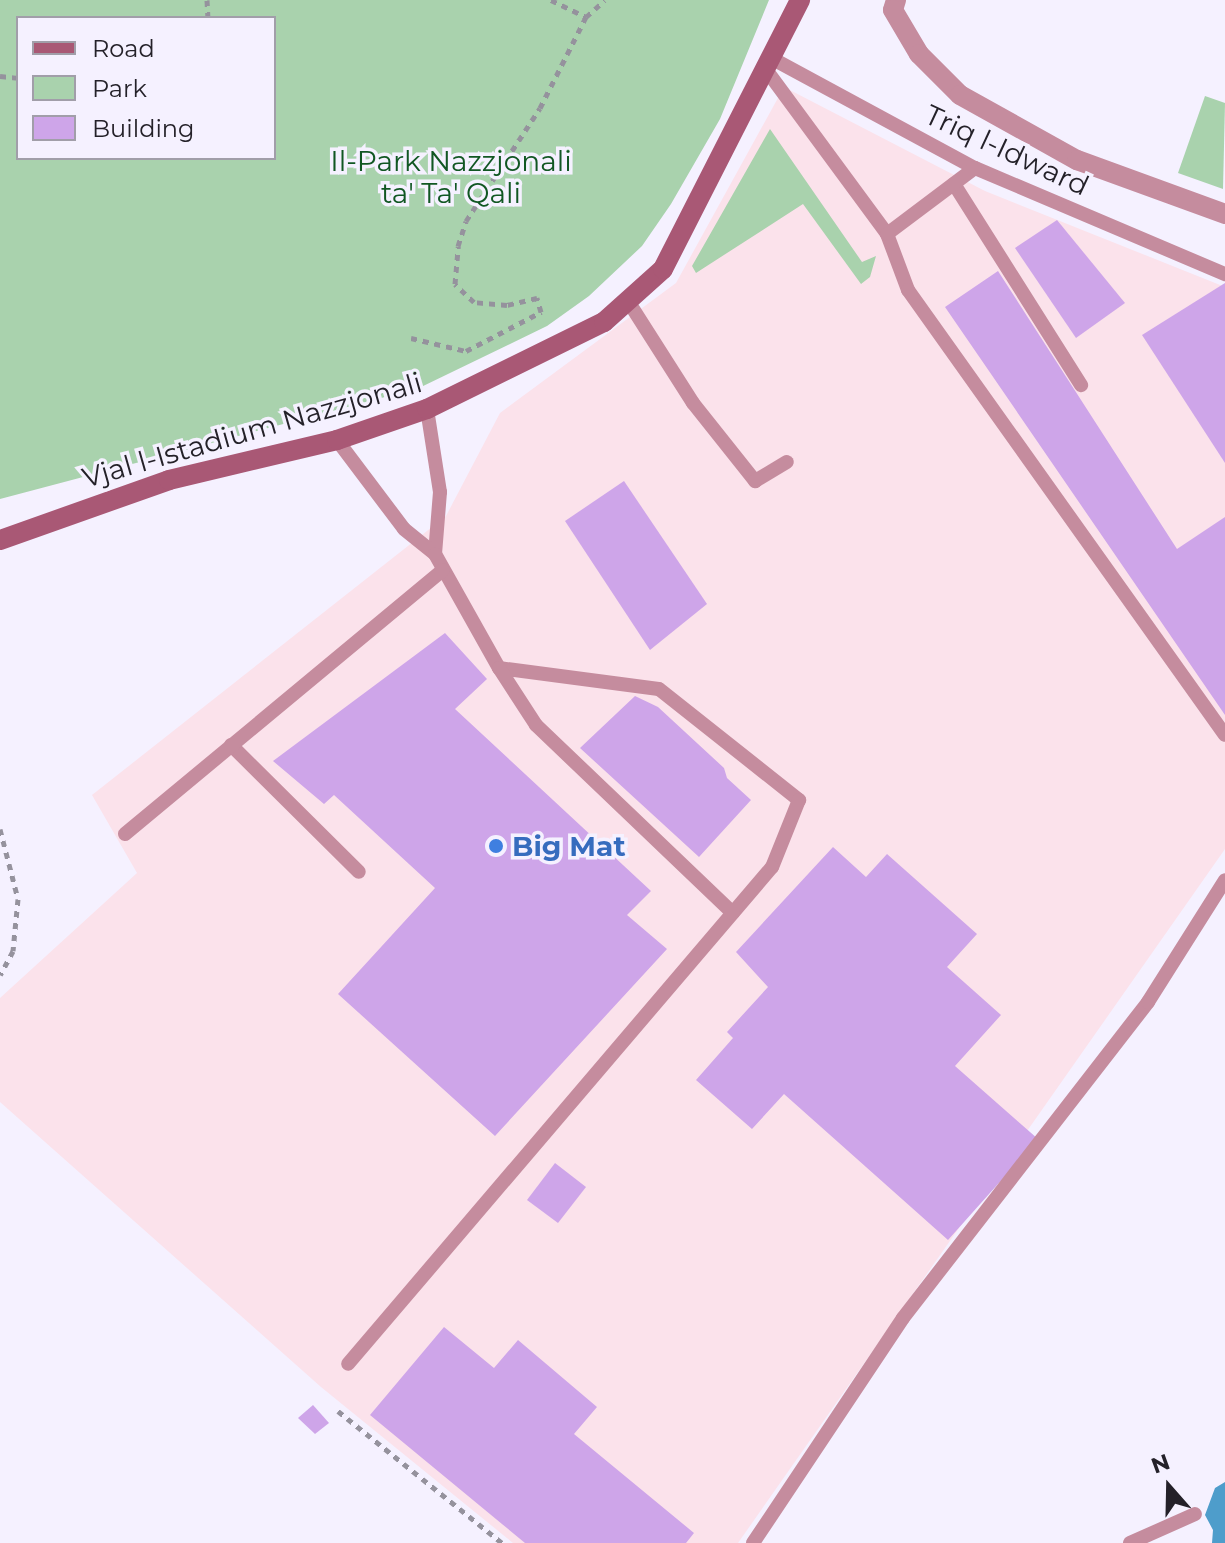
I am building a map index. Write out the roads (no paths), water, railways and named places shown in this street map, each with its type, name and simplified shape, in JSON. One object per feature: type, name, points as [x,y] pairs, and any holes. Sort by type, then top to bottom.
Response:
[{"type":"main road","name":"Vjal l-Istadium Nazzjonali","points":[[0,540],[169,480],[337,440],[427,409],[559,349],[604,322],[663,269],[770,65],[800,0]]},
{"type":"street","points":[[896,0],[893,10],[919,54],[960,95],[1077,160],[1225,214]]},
{"type":"lane","name":"Triq l-Idward","points":[[770,65],[975,168],[1225,274]]},
{"type":"lane","points":[[770,65],[887,234],[908,290],[1225,735]]},
{"type":"lane","points":[[887,234],[975,168]]},
{"type":"lane","points":[[954,184],[1081,385]]},
{"type":"lane","points":[[628,301],[693,403],[755,481],[787,462]]},
{"type":"lane","points":[[427,409],[440,492],[435,554]]},
{"type":"lane","points":[[337,440],[404,529],[435,554],[499,668],[536,725],[733,913]]},
{"type":"lane","points":[[125,834],[443,570]]},
{"type":"lane","points":[[348,1364],[772,867],[799,800],[659,689],[499,668]]},
{"type":"lane","points":[[231,745],[359,872]]},
{"type":"lane","points":[[753,1543],[903,1318],[1148,1002],[1225,880]]},
{"type":"lane","points":[[1130,1543],[1195,1514]]},
{"type":"water","points":[[1225,1482],[1225,1543],[1212,1543],[1213,1530],[1205,1515],[1215,1488]]},
{"type":"place","name":"Big Mat","points":[[496,846]]},
{"type":"park label","name":"Il-Park Nazzjonali ta' Ta' Qali","points":[[451,177]]}]
